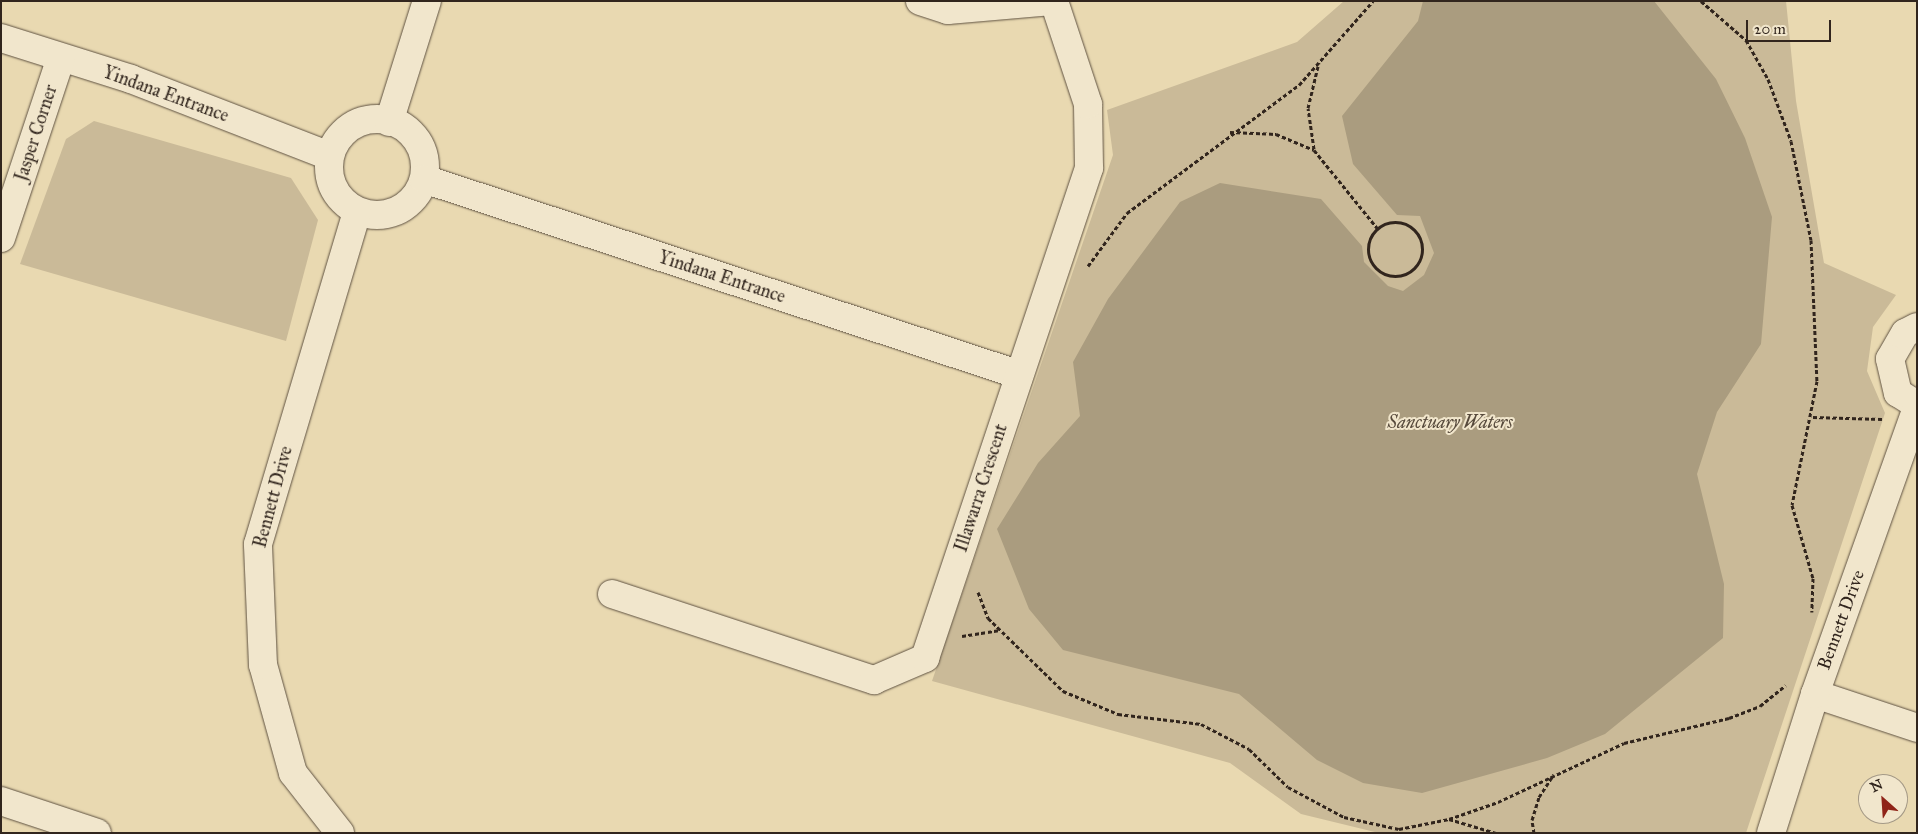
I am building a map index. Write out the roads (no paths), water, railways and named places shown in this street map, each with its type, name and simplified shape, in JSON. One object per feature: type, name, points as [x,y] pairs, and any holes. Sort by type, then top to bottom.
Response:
[{"type":"street","points":[[390,122],[427,1]]},
{"type":"street","points":[[920,1],[948,10],[1053,1]]},
{"type":"street","name":"Illawarra Crescent","points":[[612,594],[874,680],[925,658],[1089,168],[1088,104],[1053,1]]},
{"type":"street","name":"Yindana Entrance","points":[[1,38],[131,79],[330,156]]},
{"type":"street","name":"Jasper Corner","points":[[1,238],[61,58]]},
{"type":"street","points":[[363,121],[390,122],[414,136],[422,151],[424,179],[417,195],[397,210],[373,216],[357,211],[333,188],[330,156],[348,128],[363,121]]},
{"type":"street","name":"Yindana Entrance","points":[[424,179],[1020,375]]},
{"type":"street","name":"Bennett Drive","points":[[340,833],[292,773],[263,665],[258,544],[357,211]]},
{"type":"street","points":[[1915,413],[1898,393],[1890,358],[1905,333],[1917,327]]},
{"type":"street","name":"Bennett Drive","points":[[1771,833],[1815,694],[1915,413]]},
{"type":"street","points":[[1815,694],[1917,728]]},
{"type":"street","points":[[1,801],[97,833]]},
{"type":"park label","name":"Sanctuary Waters","points":[[1450,422]]}]
